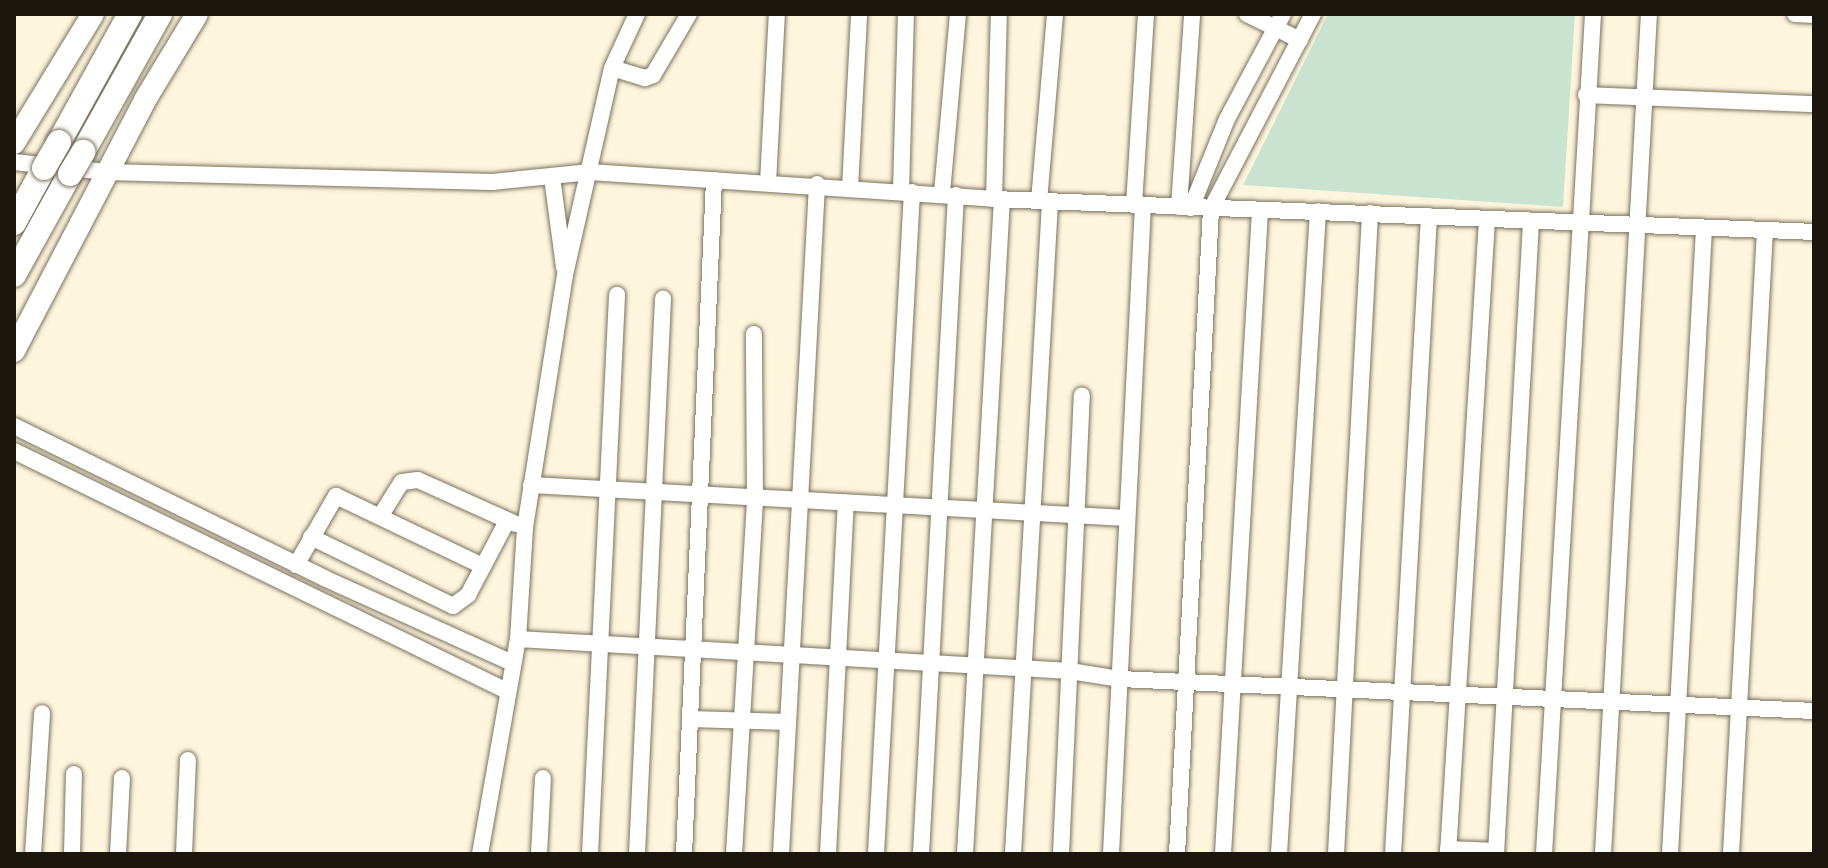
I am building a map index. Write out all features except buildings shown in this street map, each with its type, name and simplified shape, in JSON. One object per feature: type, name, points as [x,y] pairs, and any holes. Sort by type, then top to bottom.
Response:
[{"type":"highway","points":[[14,223],[130,14]]},
{"type":"highway","points":[[14,275],[83,152],[177,16]]},
{"type":"main road","points":[[14,143],[93,14]]},
{"type":"main road","points":[[14,351],[106,172],[177,16]]},
{"type":"street","points":[[480,854],[518,639],[525,528],[565,275],[612,68],[637,14]]},
{"type":"street","points":[[612,68],[645,78],[653,75],[689,14]]},
{"type":"street","points":[[768,183],[777,14]]},
{"type":"street","points":[[850,188],[859,14]]},
{"type":"street","points":[[876,854],[906,192],[906,14]]},
{"type":"street","points":[[921,854],[958,14]]},
{"type":"street","points":[[965,854],[998,199],[999,14]]},
{"type":"street","points":[[1013,854],[1055,14]]},
{"type":"street","points":[[1111,854],[1146,14]]},
{"type":"street","points":[[1185,208],[1192,14]]},
{"type":"street","points":[[1247,14],[1279,21],[1300,40]]},
{"type":"street","points":[[1177,854],[1211,209],[1313,14]]},
{"type":"street","points":[[1544,854],[1593,14]]},
{"type":"street","points":[[1603,854],[1649,14]]},
{"type":"street","points":[[1795,14],[1814,15]]},
{"type":"street","points":[[1185,208],[1227,119],[1279,21]]},
{"type":"street","points":[[1586,95],[1814,104]]},
{"type":"street","points":[[14,162],[106,172],[492,182],[590,172],[817,184],[998,199],[1814,232]]},
{"type":"street","points":[[552,177],[565,275]]},
{"type":"street","points":[[684,854],[714,180]]},
{"type":"street","points":[[781,854],[817,184]]},
{"type":"street","points":[[1223,854],[1260,210]]},
{"type":"street","points":[[1279,854],[1318,211]]},
{"type":"street","points":[[1336,854],[1370,213]]},
{"type":"street","points":[[1393,854],[1429,216]]},
{"type":"street","points":[[1487,220],[1448,852],[1496,852],[1531,222]]},
{"type":"street","points":[[1670,854],[1704,228]]},
{"type":"street","points":[[1731,854],[1765,230]]},
{"type":"street","points":[[590,854],[617,295]]},
{"type":"street","points":[[637,854],[663,299]]},
{"type":"street","points":[[734,854],[755,497],[754,334]]},
{"type":"street","points":[[1061,854],[1082,395]]},
{"type":"street","points":[[14,426],[296,565],[512,663]]},
{"type":"street","points":[[14,451],[507,691]]},
{"type":"street","points":[[381,515],[409,480],[525,528]]},
{"type":"street","points":[[531,485],[755,497],[799,503],[846,502],[1126,518]]},
{"type":"street","points":[[296,565],[336,496],[483,566]]},
{"type":"street","points":[[828,854],[846,502]]},
{"type":"street","points":[[311,537],[453,606],[468,595],[507,521]]},
{"type":"street","points":[[518,639],[600,647],[1070,671],[1120,679],[1347,686],[1814,711]]},
{"type":"street","points":[[33,854],[42,713]]},
{"type":"street","points":[[690,719],[788,722]]},
{"type":"street","points":[[184,854],[188,760]]},
{"type":"street","points":[[72,854],[74,774]]},
{"type":"street","points":[[118,854],[122,778]]},
{"type":"street","points":[[539,854],[543,778]]},
{"type":"green space","points":[[1328,14],[1575,14],[1563,207],[1243,185]]}]
